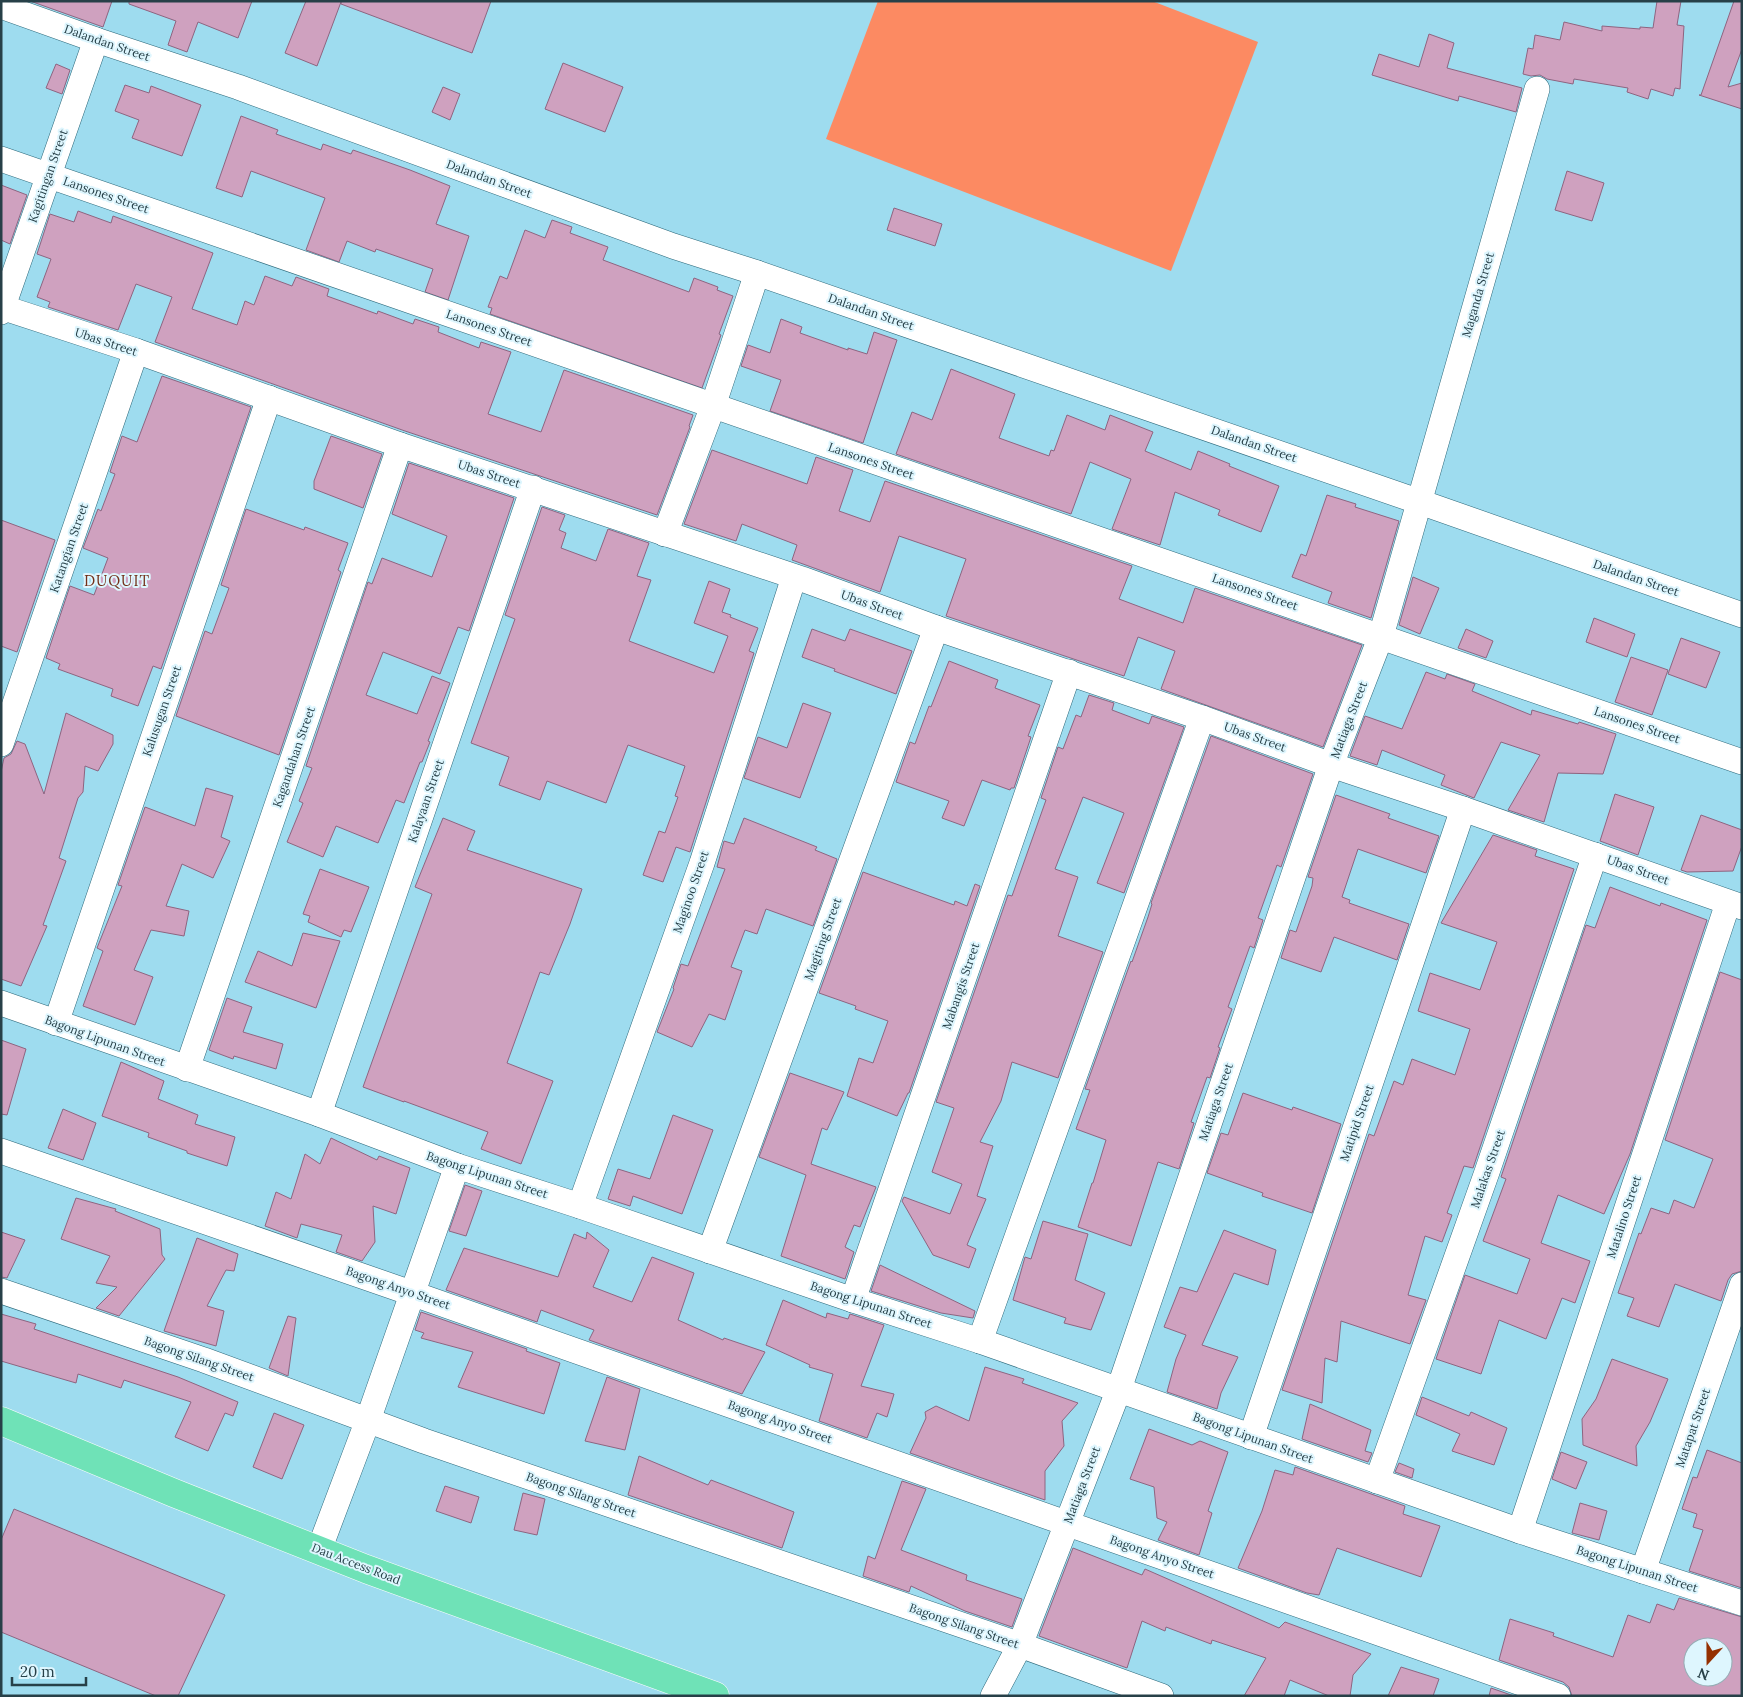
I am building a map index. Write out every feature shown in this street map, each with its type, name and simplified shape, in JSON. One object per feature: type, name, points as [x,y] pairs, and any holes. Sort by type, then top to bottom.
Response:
[{"type":"main road","name":"Dau Access Road","points":[[1,1421],[174,1493],[376,1573],[714,1696]]},
{"type":"street","name":"Dalandan Street","points":[[1,6],[238,87],[672,246],[757,273],[1742,615]]},
{"type":"street","name":"Kagitingan Street","points":[[2,309],[96,40]]},
{"type":"street","name":"Maganda Street","points":[[1420,502],[1536,89]]},
{"type":"street","name":"Lansones Street","points":[[1,159],[1742,762]]},
{"type":"street","points":[[665,534],[713,406],[757,273]]},
{"type":"street","name":"Ubas Street","points":[[2,309],[136,352],[400,445],[794,576],[936,628],[1202,718],[1331,765],[1463,809],[1735,905]]},
{"type":"street","name":"Katangian Street","points":[[1,744],[136,352]]},
{"type":"street","name":"Kalusugan Street","points":[[56,1023],[269,398]]},
{"type":"street","name":"Kagandahan Street","points":[[187,1069],[400,445]]},
{"type":"street","name":"Kalayaan Street","points":[[319,1114],[533,488]]},
{"type":"street","name":"Matiaga Street","points":[[993,1696],[1020,1645],[1068,1524],[1118,1389],[1331,765],[1381,636],[1420,502]]},
{"type":"street","name":"Maginoo Street","points":[[580,1206],[702,863],[794,576]]},
{"type":"street","name":"Magiting Street","points":[[710,1251],[936,628]]},
{"type":"street","name":"Mabangis Street","points":[[854,1300],[1068,672]]},
{"type":"street","points":[[980,1341],[1202,718]]},
{"type":"street","name":"Matipid Street","points":[[1252,1437],[1463,809]]},
{"type":"street","name":"Malakas Street","points":[[1377,1481],[1487,1172],[1595,855]]},
{"type":"street","name":"Matalino Street","points":[[1520,1531],[1735,905]]},
{"type":"street","name":"Bagong Lipunan Street","points":[[1,1004],[319,1114],[457,1166],[980,1341],[1520,1531],[1742,1603]]},
{"type":"street","name":"Bagong Anyo Street","points":[[1,1151],[1558,1696]]},
{"type":"street","points":[[319,1550],[368,1420],[457,1166]]},
{"type":"street","name":"Matapat Street","points":[[1643,1571],[1742,1285]]},
{"type":"street","name":"Bagong Silang Street","points":[[1,1291],[204,1360],[424,1441],[1020,1645],[1161,1696]]},
{"type":"shaded area","points":[[878,1],[1152,1],[1258,42],[1171,271],[826,139]]},
{"type":"building","points":[[30,1],[112,1],[103,27]]},
{"type":"building","points":[[129,1],[252,1],[238,38],[198,22],[187,52],[168,45],[176,21],[129,4]]},
{"type":"building","points":[[306,1],[491,1],[472,53],[341,4],[341,2],[317,66],[285,53]]},
{"type":"building","points":[[1657,1],[1681,1],[1677,25],[1684,26],[1680,89],[1675,88],[1673,96],[1651,89],[1648,99],[1627,92],[1628,88],[1574,79],[1573,84],[1547,79],[1540,75],[1531,76],[1523,74],[1528,48],[1533,49],[1535,35],[1560,40],[1564,22],[1602,31],[1602,26],[1640,29],[1640,27],[1653,28]]},
{"type":"building","points":[[1734,1],[1742,1],[1742,49],[1728,87],[1742,83],[1742,109],[1699,95],[1701,95]]},
{"type":"building","points":[[1429,34],[1454,43],[1447,68],[1522,88],[1516,112],[1459,96],[1458,101],[1372,75],[1379,54],[1419,67]]},
{"type":"building","points":[[563,63],[623,87],[605,132],[545,109]]},
{"type":"building","points":[[56,64],[70,70],[62,94],[46,88]]},
{"type":"building","points":[[125,85],[149,93],[151,86],[201,105],[182,156],[132,138],[139,120],[115,111]]},
{"type":"building","points":[[443,87],[460,94],[450,120],[432,112]]},
{"type":"building","points":[[241,116],[278,130],[276,134],[321,150],[323,144],[351,154],[353,150],[450,186],[436,224],[469,236],[448,300],[425,292],[433,269],[376,249],[375,252],[347,241],[339,262],[306,250],[325,198],[251,171],[242,197],[216,188]]},
{"type":"building","points":[[1567,171],[1604,183],[1592,221],[1555,210]]},
{"type":"building","points":[[1,185],[27,195],[10,244],[1,240]]},
{"type":"building","points":[[894,208],[942,224],[935,246],[887,230]]},
{"type":"building","points":[[78,211],[111,223],[113,216],[213,253],[192,309],[237,325],[245,301],[254,305],[265,276],[292,286],[296,277],[329,289],[327,296],[377,314],[378,311],[413,324],[415,319],[439,327],[438,332],[479,348],[481,342],[511,352],[488,414],[541,432],[564,370],[693,415],[657,515],[405,431],[155,342],[172,297],[136,284],[118,330],[48,307],[50,302],[37,297],[51,259],[37,254],[50,214],[74,222]]},
{"type":"building","points":[[552,220],[572,227],[570,233],[608,247],[603,260],[689,292],[694,278],[718,287],[717,290],[733,296],[702,388],[490,314],[492,308],[488,307],[500,276],[507,279],[525,230],[545,238]]},
{"type":"building","points":[[781,319],[802,327],[800,333],[848,350],[848,348],[867,354],[874,332],[897,340],[863,443],[770,411],[781,380],[741,366],[748,345],[770,353]]},
{"type":"building","points":[[951,369],[1015,394],[999,438],[1049,456],[1051,450],[1054,451],[1067,415],[1105,430],[1110,415],[1153,432],[1145,451],[1191,470],[1198,451],[1279,486],[1261,532],[1218,515],[1220,510],[1175,492],[1160,545],[1112,529],[1131,479],[1090,462],[1071,514],[896,454],[912,412],[932,420]]},
{"type":"building","points":[[162,376],[251,407],[161,669],[153,666],[138,706],[111,696],[113,689],[58,669],[60,664],[46,658],[70,586],[94,595],[108,558],[83,548],[98,509],[101,511],[115,474],[110,472],[122,436],[137,442]]},
{"type":"building","points":[[331,436],[382,454],[363,508],[314,489],[314,481]]},
{"type":"building","points":[[712,450],[807,484],[816,457],[853,470],[839,511],[870,522],[885,481],[1132,566],[1119,599],[1183,623],[1195,588],[1362,645],[1323,747],[1161,689],[1175,651],[1138,637],[1124,676],[946,616],[966,559],[899,536],[880,592],[792,560],[797,545],[742,524],[736,541],[684,524]]},
{"type":"building","points":[[409,463],[514,498],[469,631],[458,627],[440,674],[383,652],[366,695],[417,714],[432,676],[450,683],[428,741],[430,742],[404,803],[396,800],[378,843],[336,826],[323,857],[287,842],[303,803],[299,801],[312,768],[306,766],[368,582],[372,584],[382,558],[432,577],[447,536],[392,514]]},
{"type":"building","points":[[1327,495],[1356,504],[1355,507],[1399,521],[1371,618],[1328,603],[1332,592],[1292,577],[1301,554],[1306,556]]},
{"type":"building","points":[[542,507],[565,515],[559,530],[566,533],[561,548],[596,561],[608,529],[649,543],[637,576],[651,580],[629,641],[714,673],[728,636],[694,623],[709,581],[730,589],[722,612],[758,628],[749,651],[754,653],[690,852],[676,847],[663,882],[643,875],[659,831],[665,833],[678,797],[675,796],[685,766],[628,745],[606,803],[547,781],[540,800],[499,785],[509,757],[471,743],[515,619],[505,615]]},
{"type":"building","points":[[246,509],[304,530],[305,527],[348,543],[338,570],[341,572],[279,755],[176,716],[205,631],[212,634],[229,588],[221,585]]},
{"type":"building","points":[[1,520],[55,540],[17,652],[1,646]]},
{"type":"building","points":[[1413,577],[1439,588],[1420,634],[1399,625]]},
{"type":"building","points":[[1594,618],[1635,634],[1627,657],[1586,642]]},
{"type":"building","points":[[812,629],[845,641],[850,629],[912,651],[896,694],[802,657]]},
{"type":"building","points":[[1466,629],[1493,641],[1486,658],[1458,648]]},
{"type":"building","points":[[1681,638],[1720,652],[1706,688],[1668,674]]},
{"type":"building","points":[[1631,657],[1668,670],[1652,715],[1615,702]]},
{"type":"building","points":[[949,661],[998,680],[995,688],[1040,705],[1028,736],[1031,737],[1014,788],[1010,790],[982,780],[964,826],[942,818],[949,801],[896,782],[910,742],[915,744]]},
{"type":"building","points":[[1426,672],[1445,679],[1447,674],[1475,684],[1472,691],[1531,715],[1532,710],[1616,734],[1603,774],[1558,773],[1544,822],[1508,810],[1540,755],[1501,742],[1474,798],[1441,785],[1445,775],[1382,750],[1377,765],[1350,756],[1365,716],[1402,729]]},
{"type":"building","points":[[1089,695],[1114,703],[1112,710],[1149,724],[1152,716],[1184,727],[1124,893],[1097,883],[1124,813],[1083,797],[1055,869],[1078,877],[1058,936],[1103,952],[1058,1078],[1012,1062],[1001,1101],[980,1142],[993,1146],[977,1196],[986,1199],[967,1245],[976,1249],[969,1268],[933,1255],[902,1201],[904,1197],[950,1214],[962,1184],[932,1172],[954,1108],[936,1102],[1008,895],[1012,896],[1046,800],[1041,798],[1058,747],[1063,749],[1076,715],[1081,717]]},
{"type":"building","points":[[803,703],[831,713],[800,798],[744,778],[758,737],[787,748]]},
{"type":"building","points":[[66,713],[113,735],[113,744],[98,771],[85,766],[83,792],[78,798],[59,858],[66,861],[43,925],[47,926],[21,986],[1,979],[1,772],[4,758],[11,754],[17,741],[25,744],[44,794]]},
{"type":"building","points":[[1211,736],[1313,774],[1281,867],[1277,865],[1258,918],[1263,920],[1254,948],[1250,946],[1228,1007],[1232,1009],[1218,1047],[1220,1048],[1210,1078],[1207,1077],[1191,1122],[1194,1123],[1179,1169],[1158,1162],[1131,1246],[1078,1227],[1106,1140],[1076,1129],[1090,1090],[1085,1089],[1132,962],[1151,903]]},
{"type":"building","points":[[206,788],[233,796],[221,837],[230,841],[213,878],[182,864],[166,906],[189,911],[184,936],[151,930],[134,970],[153,977],[135,1025],[83,1006],[103,951],[97,948],[122,886],[118,885],[145,807],[195,826]]},
{"type":"building","points":[[1615,794],[1654,807],[1638,855],[1600,841]]},
{"type":"building","points":[[1336,795],[1390,814],[1388,818],[1439,836],[1426,873],[1358,849],[1342,897],[1350,900],[1349,903],[1409,924],[1397,960],[1334,937],[1321,972],[1281,958],[1290,930],[1296,932],[1312,886],[1313,878],[1308,877]]},
{"type":"building","points":[[1701,815],[1742,830],[1742,846],[1733,871],[1687,872],[1681,870]]},
{"type":"building","points":[[443,818],[475,831],[467,850],[582,889],[549,975],[540,972],[507,1063],[553,1081],[521,1164],[481,1149],[488,1132],[363,1087],[432,894],[415,887]]},
{"type":"building","points":[[744,818],[817,847],[815,850],[837,859],[813,926],[766,909],[757,934],[745,930],[731,967],[742,971],[725,1020],[709,1014],[692,1047],[657,1032],[674,989],[681,964],[688,966],[725,869],[717,867],[724,841],[734,844]]},
{"type":"building","points":[[1493,835],[1537,850],[1535,856],[1574,869],[1473,1168],[1464,1166],[1447,1213],[1452,1215],[1442,1242],[1425,1236],[1408,1295],[1426,1300],[1410,1344],[1341,1321],[1337,1362],[1325,1358],[1322,1403],[1282,1390],[1369,1134],[1374,1136],[1394,1081],[1403,1085],[1412,1059],[1455,1075],[1470,1029],[1418,1011],[1430,973],[1480,990],[1497,942],[1441,923]]},
{"type":"building","points":[[320,869],[369,887],[351,932],[344,930],[341,937],[308,922],[310,916],[303,914]]},
{"type":"building","points":[[863,872],[954,905],[955,901],[967,906],[975,884],[980,886],[909,1093],[897,1116],[847,1096],[859,1058],[873,1063],[888,1021],[855,1009],[856,1006],[819,993]]},
{"type":"building","points":[[1610,887],[1660,906],[1661,903],[1707,920],[1630,1154],[1604,1214],[1558,1195],[1541,1243],[1590,1261],[1575,1303],[1562,1298],[1546,1339],[1499,1320],[1481,1374],[1436,1359],[1465,1275],[1517,1294],[1530,1259],[1483,1241],[1506,1179],[1501,1177],[1586,925],[1595,928]]},
{"type":"building","points":[[303,933],[340,941],[316,1008],[245,982],[258,951],[292,966]]},
{"type":"building","points":[[1720,972],[1742,980],[1742,1271],[1732,1274],[1721,1301],[1675,1284],[1659,1327],[1627,1316],[1634,1298],[1618,1293],[1639,1233],[1641,1234],[1651,1208],[1669,1214],[1674,1200],[1694,1208],[1713,1159],[1665,1140]]},
{"type":"building","points":[[227,998],[252,1007],[243,1032],[283,1044],[276,1069],[234,1056],[233,1059],[209,1050]]},
{"type":"building","points":[[1,1040],[26,1049],[7,1115],[1,1114]]},
{"type":"building","points":[[121,1062],[164,1081],[158,1099],[198,1115],[195,1124],[235,1137],[227,1166],[187,1153],[187,1151],[148,1137],[149,1133],[102,1116]]},
{"type":"building","points":[[790,1073],[844,1092],[827,1130],[822,1128],[811,1164],[876,1187],[860,1227],[854,1225],[845,1247],[854,1252],[845,1279],[781,1256],[806,1175],[759,1157]]},
{"type":"building","points":[[1243,1093],[1292,1110],[1293,1107],[1341,1124],[1312,1213],[1262,1196],[1263,1193],[1207,1173],[1221,1133],[1228,1135]]},
{"type":"building","points":[[63,1109],[96,1123],[83,1160],[48,1148]]},
{"type":"building","points":[[673,1115],[713,1130],[682,1214],[633,1196],[630,1206],[608,1199],[618,1169],[650,1179]]},
{"type":"building","points":[[331,1138],[377,1160],[379,1156],[410,1168],[396,1214],[373,1206],[375,1242],[362,1261],[336,1252],[342,1235],[301,1224],[297,1238],[265,1226],[276,1192],[291,1199],[305,1154],[320,1164]]},
{"type":"building","points":[[465,1185],[482,1191],[466,1236],[449,1231]]},
{"type":"building","points":[[76,1198],[116,1209],[115,1211],[160,1229],[162,1255],[165,1259],[119,1316],[96,1308],[117,1287],[96,1283],[110,1256],[61,1239]]},
{"type":"building","points":[[1043,1221],[1088,1234],[1075,1280],[1105,1293],[1091,1330],[1064,1323],[1066,1318],[1013,1300],[1025,1257],[1031,1259]]},
{"type":"building","points":[[1224,1230],[1276,1250],[1268,1285],[1234,1273],[1202,1345],[1238,1357],[1221,1393],[1217,1409],[1167,1392],[1176,1359],[1186,1335],[1164,1327],[1180,1287],[1197,1292]]},
{"type":"building","points":[[1,1232],[25,1240],[7,1278],[1,1277]]},
{"type":"building","points":[[587,1232],[609,1250],[593,1287],[632,1302],[652,1257],[694,1273],[678,1320],[723,1340],[724,1338],[765,1352],[742,1394],[589,1340],[594,1330],[541,1310],[537,1322],[446,1290],[464,1248],[558,1277],[574,1234],[586,1239]]},
{"type":"building","points":[[197,1238],[238,1254],[234,1271],[226,1270],[207,1306],[224,1311],[216,1346],[164,1331]]},
{"type":"building","points":[[880,1265],[975,1311],[973,1318],[941,1313],[871,1291]]},
{"type":"building","points":[[783,1300],[826,1318],[827,1313],[848,1319],[850,1314],[884,1325],[861,1386],[894,1394],[887,1417],[877,1413],[867,1438],[819,1421],[833,1374],[809,1367],[810,1365],[766,1345]]},
{"type":"building","points":[[421,1312],[527,1349],[526,1351],[560,1363],[544,1414],[458,1387],[473,1352],[421,1338],[424,1333],[415,1330]]},
{"type":"building","points":[[1,1314],[36,1324],[34,1329],[178,1377],[238,1402],[233,1416],[225,1413],[208,1451],[175,1437],[191,1402],[124,1380],[121,1388],[78,1374],[76,1383],[1,1361]]},
{"type":"building","points":[[288,1316],[296,1318],[288,1376],[269,1368]]},
{"type":"building","points":[[1612,1359],[1668,1379],[1650,1422],[1636,1446],[1637,1466],[1583,1445],[1582,1419],[1596,1399]]},
{"type":"building","points":[[985,1367],[1024,1379],[1022,1383],[1078,1403],[1062,1421],[1064,1446],[1045,1471],[1045,1500],[910,1453],[926,1418],[925,1412],[936,1406],[969,1421]]},
{"type":"building","points":[[607,1377],[640,1389],[625,1450],[585,1441]]},
{"type":"building","points":[[1422,1397],[1469,1416],[1471,1412],[1507,1428],[1494,1465],[1452,1451],[1460,1434],[1416,1415]]},
{"type":"building","points":[[1310,1404],[1371,1430],[1365,1451],[1372,1453],[1368,1462],[1302,1439]]},
{"type":"building","points":[[274,1413],[304,1425],[282,1479],[253,1467]]},
{"type":"building","points":[[1149,1429],[1192,1445],[1200,1441],[1228,1452],[1208,1511],[1212,1513],[1199,1555],[1158,1540],[1167,1522],[1157,1518],[1154,1487],[1130,1479]]},
{"type":"building","points":[[1707,1450],[1742,1463],[1742,1588],[1689,1571],[1703,1530],[1693,1527],[1697,1514],[1682,1509],[1693,1477],[1697,1478]]},
{"type":"building","points":[[1561,1452],[1587,1462],[1576,1489],[1552,1479]]},
{"type":"building","points":[[639,1456],[708,1485],[711,1480],[794,1512],[782,1548],[628,1495]]},
{"type":"building","points":[[1399,1463],[1414,1469],[1412,1478],[1395,1472]]},
{"type":"building","points":[[1295,1467],[1405,1506],[1403,1514],[1440,1526],[1421,1577],[1337,1548],[1319,1595],[1307,1593],[1238,1568],[1262,1511],[1275,1470],[1293,1475]]},
{"type":"building","points":[[902,1481],[926,1489],[901,1550],[967,1575],[966,1580],[1022,1599],[1012,1627],[965,1611],[911,1586],[909,1592],[863,1576],[868,1556],[875,1559]]},
{"type":"building","points":[[445,1486],[479,1497],[471,1523],[436,1511]]},
{"type":"building","points":[[523,1493],[545,1499],[537,1535],[514,1530]]},
{"type":"building","points":[[1580,1503],[1607,1511],[1599,1540],[1572,1533]]},
{"type":"building","points":[[14,1509],[225,1595],[178,1696],[156,1696],[1,1632],[1,1540]]},
{"type":"building","points":[[1073,1548],[1142,1575],[1145,1569],[1279,1628],[1285,1622],[1371,1654],[1353,1675],[1350,1696],[1329,1696],[1290,1680],[1284,1696],[1244,1696],[1266,1658],[1212,1640],[1211,1644],[1166,1627],[1165,1631],[1142,1621],[1127,1668],[1039,1636]]},
{"type":"building","points":[[1679,1598],[1742,1617],[1742,1696],[1572,1696],[1569,1687],[1563,1682],[1499,1660],[1510,1619],[1554,1633],[1553,1636],[1613,1657],[1628,1615],[1650,1623],[1657,1604],[1674,1610]]},
{"type":"building","points":[[1401,1667],[1439,1679],[1433,1696],[1388,1696]]},
{"type":"building","points":[[1491,1688],[1514,1696],[1489,1696]]},
{"type":"district","name":"DUQUIT","points":[[117,581]]}]
